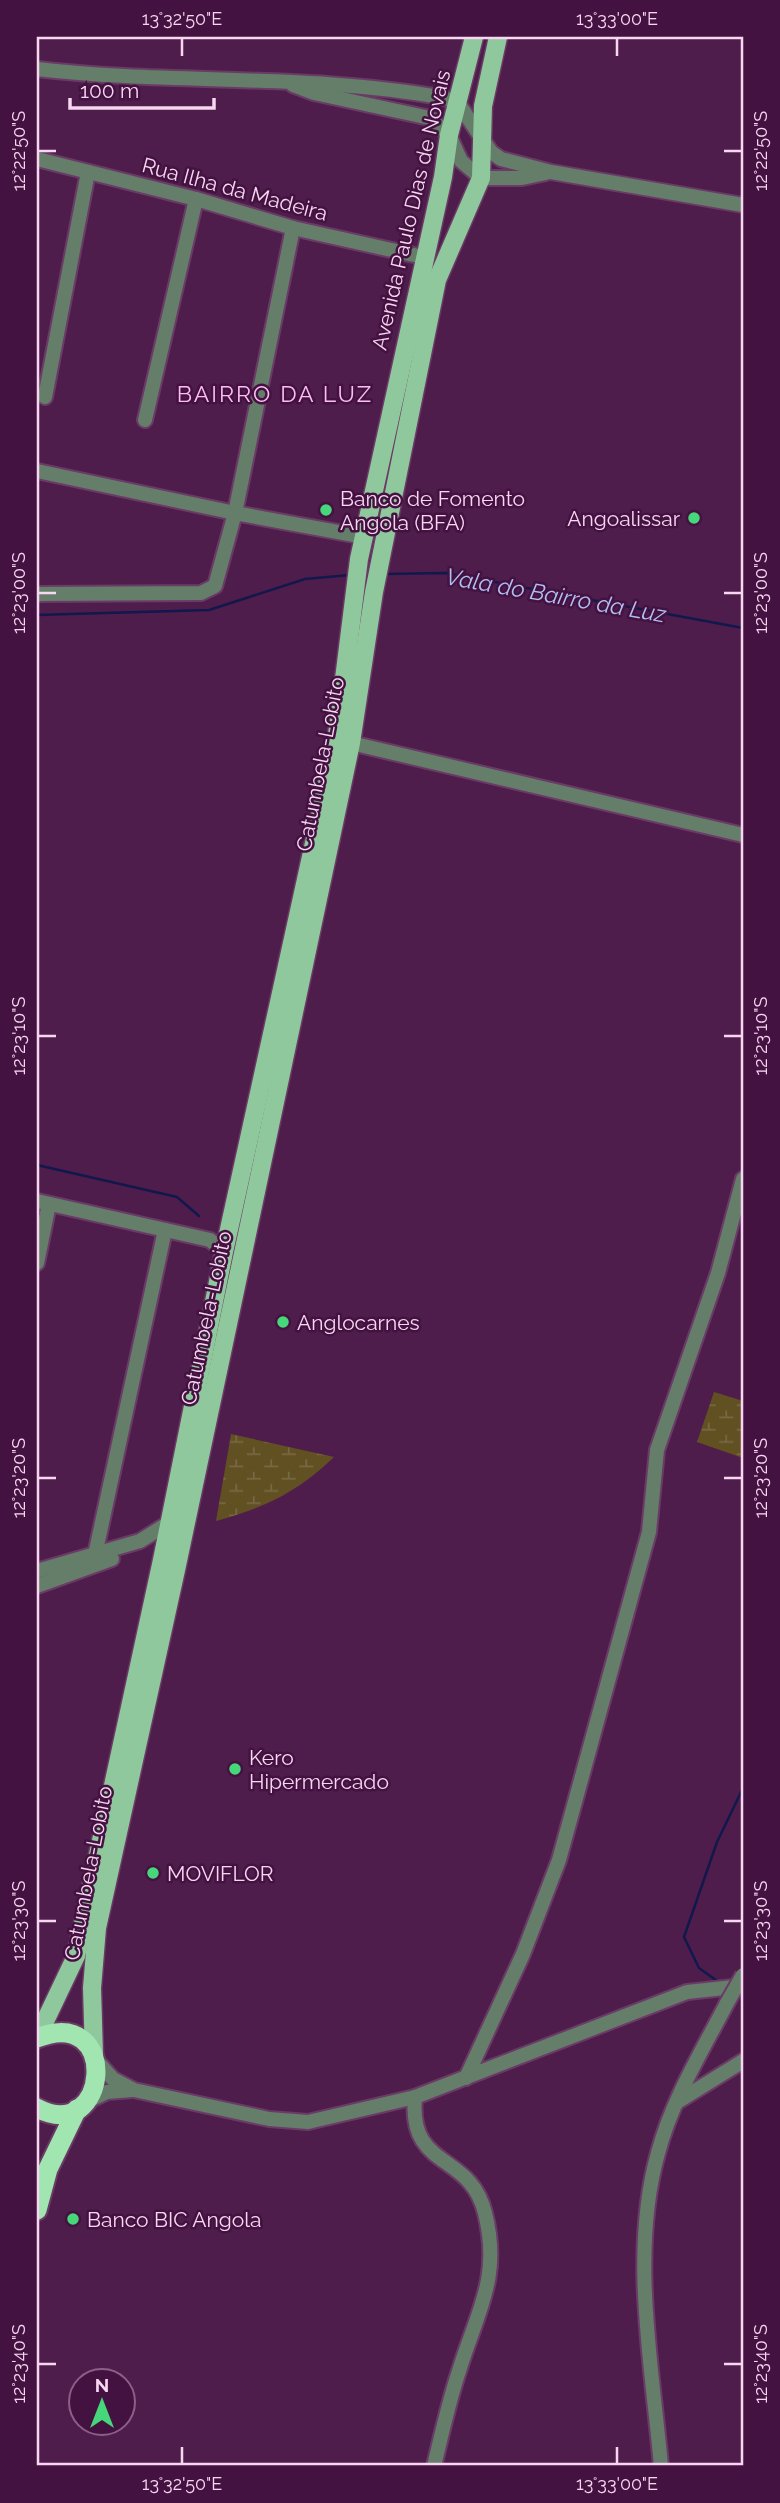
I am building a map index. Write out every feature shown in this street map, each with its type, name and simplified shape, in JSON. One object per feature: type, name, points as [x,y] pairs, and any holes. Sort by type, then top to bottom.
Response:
[{"type":"highway","points":[[37,2038],[62,2033],[86,2044],[95,2057],[98,2080],[48,2169],[37,2210]]},
{"type":"highway","points":[[37,2108],[52,2113],[82,2105]]},
{"type":"main road","name":"Avenida Paulo Dias de Novais","points":[[359,559],[423,257],[443,177],[449,135],[474,37]]},
{"type":"main road","name":"Avenida Paulo Dias de Novais","points":[[374,592],[437,280],[481,178],[483,106],[499,37]]},
{"type":"main road","name":"Catumbela-Lobito","points":[[37,2038],[76,1956],[163,1556],[167,1524],[224,1252],[336,743],[359,559]]},
{"type":"main road","name":"Catumbela-Lobito","points":[[95,2057],[92,1988],[97,1928],[351,743],[374,592]]},
{"type":"street","points":[[37,69],[151,78],[324,82],[432,95],[458,103],[475,124],[483,141],[501,159],[551,172],[743,205]]},
{"type":"street","points":[[285,82],[314,93],[430,118],[449,135],[461,161],[481,178],[522,178],[551,172]]},
{"type":"street","name":"Rua Ilha da Madeira","points":[[37,159],[196,199],[293,228],[423,257]]},
{"type":"street","points":[[45,397],[88,172]]},
{"type":"street","points":[[145,421],[196,199]]},
{"type":"street","points":[[37,594],[210,590],[218,580],[293,228]]},
{"type":"street","points":[[37,471],[234,513],[365,537]]},
{"type":"street","points":[[351,743],[743,835]]},
{"type":"street","points":[[466,2078],[523,1954],[559,1860],[649,1532],[657,1450],[718,1273],[743,1180]]},
{"type":"street","points":[[37,1263],[43,1202],[201,1237],[212,1241],[224,1252]]},
{"type":"street","points":[[95,1555],[166,1230]]},
{"type":"street","points":[[201,1237],[229,1230]]},
{"type":"street","points":[[37,1586],[139,1545],[167,1524]]},
{"type":"street","points":[[37,1572],[139,1545],[163,1556]]},
{"type":"street","points":[[661,2466],[646,2299],[647,2216],[657,2155],[676,2102],[743,1975]]},
{"type":"street","points":[[82,2105],[107,2092],[134,2090],[289,2122],[308,2122],[415,2097],[687,1992],[743,1986]]},
{"type":"street","points":[[95,2057],[113,2079],[134,2090]]},
{"type":"street","points":[[676,2102],[743,2061]]},
{"type":"street","points":[[415,2097],[414,2124],[417,2135],[428,2149],[462,2174],[476,2191],[484,2210],[492,2258],[482,2311],[459,2371],[434,2466]]},
{"type":"green space","points":[[714,1392],[743,1401],[743,1458],[697,1442]]},
{"type":"green space","points":[[231,1434],[334,1457],[307,1480],[279,1497],[216,1521]]},
{"type":"waterway","name":"Vala do Bairro da Luz","points":[[384,574],[446,573],[743,628]]},
{"type":"waterway","name":"Vala do Bairro da Luz","points":[[37,615],[209,610],[305,579],[350,575]]},
{"type":"waterway","points":[[37,1165],[177,1197],[199,1216]]},
{"type":"waterway","points":[[720,1983],[699,1968],[684,1937],[717,1842],[743,1788]]},
{"type":"place","name":"Banco de Fomento Angola (BFA)","points":[[326,510]]},
{"type":"place","name":"Angoalissar","points":[[694,518]]},
{"type":"place","name":"Anglocarnes","points":[[283,1322]]},
{"type":"place","name":"Kero Hipermercado","points":[[235,1769]]},
{"type":"place","name":"MOVIFLOR","points":[[153,1873]]},
{"type":"place","name":"Banco BIC Angola","points":[[73,2219]]},
{"type":"district","name":"BAIRRO DA LUZ","points":[[275,393]]}]
